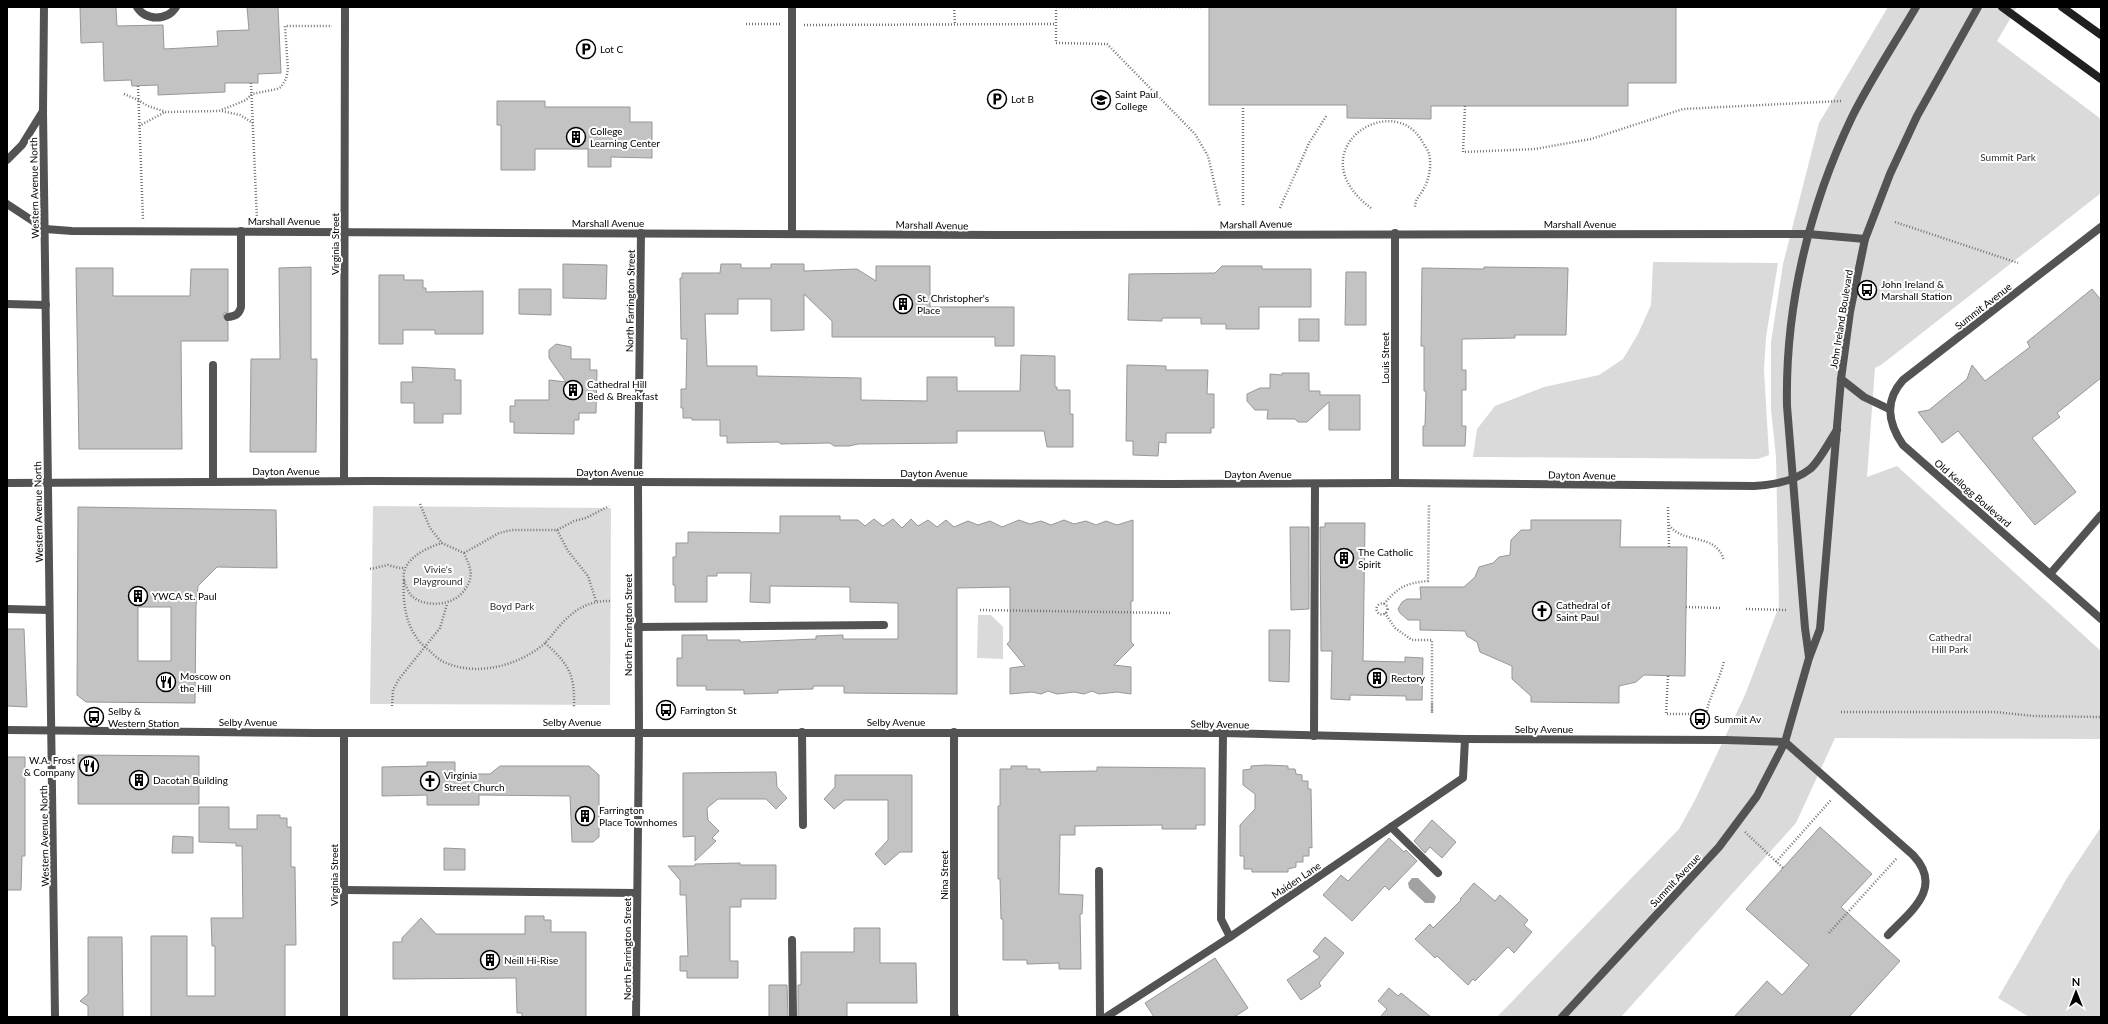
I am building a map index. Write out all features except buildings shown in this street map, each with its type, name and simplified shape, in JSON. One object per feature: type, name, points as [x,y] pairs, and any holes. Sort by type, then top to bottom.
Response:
[{"type":"main road","points":[[2002,7],[2101,79]]},
{"type":"main road","points":[[2062,7],[2101,35]]},
{"type":"street","name":"Western Avenue North","points":[[44,7],[43,111],[55,1017]]},
{"type":"street","points":[[137,7],[144,14],[160,18],[168,15],[176,7]]},
{"type":"street","name":"Virginia Street","points":[[344,481],[345,7]]},
{"type":"street","points":[[792,7],[792,233]]},
{"type":"street","name":"John Ireland Boulevard","points":[[1809,658],[1805,628],[1786,373],[1793,306],[1808,234],[1825,179],[1853,116],[1916,7]]},
{"type":"street","name":"John Ireland Boulevard","points":[[1785,742],[1809,658],[1820,629],[1842,379],[1850,312],[1865,239],[1890,174],[1917,116],[1978,7]]},
{"type":"street","points":[[7,160],[22,144],[43,111]]},
{"type":"street","points":[[7,204],[45,229]]},
{"type":"street","name":"Summit Avenue","points":[[1889,410],[1892,397],[1904,380],[2101,227]]},
{"type":"street","name":"Marshall Avenue","points":[[45,229],[143,231],[345,231],[485,234],[792,233],[1148,236],[1395,233],[1808,234],[1865,239]]},
{"type":"street","points":[[228,317],[236,316],[240,312],[241,307],[241,231]]},
{"type":"street","name":"North Farrington Street","points":[[636,1017],[639,732],[638,482],[641,233]]},
{"type":"street","name":"Louis Street","points":[[1395,233],[1395,483]]},
{"type":"street","points":[[7,304],[46,305]]},
{"type":"street","points":[[214,365],[214,482]]},
{"type":"street","points":[[1842,379],[1864,397],[1889,410]]},
{"type":"street","name":"Old Kellogg Boulevard","points":[[1889,410],[1894,430],[1903,445],[2101,620]]},
{"type":"street","name":"Dayton Avenue","points":[[7,483],[344,481],[1395,483],[1770,486],[1793,478],[1811,469],[1837,430]]},
{"type":"street","points":[[1314,736],[1315,484]]},
{"type":"street","points":[[2050,574],[2101,515]]},
{"type":"street","points":[[7,609],[49,610]]},
{"type":"street","points":[[638,627],[884,625]]},
{"type":"street","name":"Selby Avenue","points":[[7,730],[344,733],[1223,733],[1465,739],[1717,740],[1785,742]]},
{"type":"street","points":[[802,732],[803,825]]},
{"type":"street","name":"Nina Street","points":[[954,732],[954,1017]]},
{"type":"street","name":"Virginia Street","points":[[344,733],[344,1017]]},
{"type":"street","points":[[1223,733],[1221,919],[1230,937]]},
{"type":"street","name":"Maiden Lane","points":[[1106,1017],[1230,937],[1463,778],[1465,739]]},
{"type":"street","points":[[1785,742],[1920,862],[1924,870],[1925,887],[1923,897],[1888,936]]},
{"type":"street","name":"Summit Avenue","points":[[1562,1017],[1718,847],[1757,796],[1785,742]]},
{"type":"street","points":[[1391,827],[1438,874]]},
{"type":"street","points":[[1099,871],[1100,1017]]},
{"type":"street","points":[[344,890],[637,893]]},
{"type":"street","points":[[792,940],[793,1017]]},
{"type":"path","points":[[954,7],[955,24]]},
{"type":"path","points":[[1201,7],[1056,7],[1056,43],[1107,44],[1195,134],[1208,156],[1220,207]]},
{"type":"path","points":[[746,24],[781,24]]},
{"type":"path","points":[[802,25],[1056,24]]},
{"type":"path","points":[[219,111],[246,100],[252,94],[276,89],[281,86],[286,79],[288,70],[285,26],[345,26]]},
{"type":"path","points":[[251,83],[257,231]]},
{"type":"path","points":[[138,86],[143,231]]},
{"type":"path","points":[[124,94],[148,106],[166,112],[219,111],[240,115],[253,123]]},
{"type":"path","points":[[1465,106],[1463,152],[1534,149],[1591,139],[1683,108],[1841,101]]},
{"type":"path","points":[[1243,108],[1243,207]]},
{"type":"path","points":[[139,126],[166,112]]},
{"type":"path","points":[[1280,208],[1309,143],[1327,115]]},
{"type":"path","points":[[1371,208],[1357,197],[1347,183],[1342,169],[1344,156],[1347,145],[1358,132],[1370,124],[1386,121],[1404,124],[1418,134],[1429,153],[1430,168],[1428,179],[1423,190],[1415,201],[1415,208]]},
{"type":"path","points":[[1895,222],[2018,263]]},
{"type":"path","points":[[404,580],[414,597],[426,602],[447,604],[459,597],[470,584],[472,570],[464,553],[442,543],[430,528],[420,504]]},
{"type":"path","points":[[1385,613],[1380,614],[1376,609],[1380,604],[1384,604],[1395,591],[1411,583],[1428,581],[1429,505]]},
{"type":"path","points":[[464,553],[498,533],[512,530],[557,530],[574,521],[586,518],[609,506]]},
{"type":"path","points":[[1668,507],[1669,548]]},
{"type":"path","points":[[1669,526],[1679,534],[1709,542],[1719,550],[1724,561]]},
{"type":"path","points":[[557,530],[568,551],[588,576],[596,601]]},
{"type":"path","points":[[442,543],[429,547],[419,553],[405,568],[402,600],[414,634],[425,648],[444,662],[461,667],[480,669],[504,666],[530,655],[545,643],[576,610],[596,601],[612,601]]},
{"type":"path","points":[[370,569],[388,565],[405,568]]},
{"type":"path","points":[[392,706],[393,690],[399,679],[440,628],[447,604]]},
{"type":"path","points":[[1384,604],[1387,608],[1385,613]]},
{"type":"path","points":[[1686,607],[1721,608]]},
{"type":"path","points":[[1746,609],[1786,610]]},
{"type":"path","points":[[980,610],[1172,613]]},
{"type":"path","points":[[1385,613],[1395,628],[1412,640],[1432,640],[1432,698],[1432,706],[1432,713],[1432,708],[1432,703]]},
{"type":"path","points":[[545,643],[566,664],[572,675],[575,688],[574,706]]},
{"type":"path","points":[[1668,676],[1666,714],[1706,714],[1708,702],[1721,674],[1724,661]]},
{"type":"path","points":[[1842,712],[1994,712],[2034,716],[2101,717]]},
{"type":"path","points":[[1776,862],[1840,790]]},
{"type":"path","points":[[1736,824],[1783,868]]},
{"type":"path","points":[[1829,933],[1906,848]]},
{"type":"green space","points":[[1888,7],[2017,7],[1997,41],[2101,119],[2101,193],[1881,365],[1875,368],[1867,477],[1897,466],[2101,651],[2101,739],[1835,738],[1796,823],[1621,1017],[1497,1017],[1679,829],[1695,800],[1745,695],[1779,606],[1776,457],[1771,409],[1771,342],[1783,264],[1819,123]]},
{"type":"green space","points":[[1653,262],[1778,263],[1766,337],[1764,370],[1769,455],[1758,459],[1473,457],[1477,429],[1495,406],[1544,387],[1599,375],[1623,359],[1638,334],[1651,305]]},
{"type":"green space","name":"Boyd Park","points":[[373,506],[611,508],[610,705],[370,704]]},
{"type":"green space","points":[[978,615],[991,615],[1003,627],[1003,659],[977,658]]},
{"type":"green space","points":[[2101,827],[2101,1017],[2029,1017],[1998,998],[2067,878]]},
{"type":"shaded area","points":[[1412,878],[1418,878],[1434,894],[1436,897],[1434,903],[1425,903],[1409,888],[1408,883]]},
{"type":"place","name":"Lot C","points":[[586,49]]},
{"type":"place","name":"Lot B","points":[[997,99]]},
{"type":"place","name":"Saint Paul College","points":[[1101,100]]},
{"type":"place","name":"College Learning Center","points":[[576,137]]},
{"type":"place","name":"John Ireland & Marshall Station","points":[[1867,290]]},
{"type":"place","name":"St. Christopher's Place","points":[[903,304]]},
{"type":"place","name":"Cathedral Hill Bed & Breakfast","points":[[573,390]]},
{"type":"place","name":"The Catholic Spirit","points":[[1344,558]]},
{"type":"place","name":"YWCA St. Paul","points":[[138,596]]},
{"type":"place","name":"Cathedral of Saint Paul","points":[[1542,611]]},
{"type":"place","name":"Rectory","points":[[1377,678]]},
{"type":"place","name":"Moscow on the Hill","points":[[166,682]]},
{"type":"place","name":"Farrington St","points":[[666,710]]},
{"type":"place","name":"Selby & Western Station","points":[[94,717]]},
{"type":"place","name":"Summit Av","points":[[1700,719]]},
{"type":"place","name":"W.A. Frost & Company","points":[[89,766]]},
{"type":"place","name":"Dacotah Building","points":[[139,780]]},
{"type":"place","name":"Virginia Street Church","points":[[430,781]]},
{"type":"place","name":"Farrington Place Townhomes","points":[[585,816]]},
{"type":"place","name":"Neill Hi-Rise","points":[[490,960]]},
{"type":"park label","name":"Summit Park","points":[[2008,157]]},
{"type":"park label","name":"Vivie's Playground","points":[[438,574]]},
{"type":"park label","name":"Cathedral Hill Park","points":[[1950,642]]}]
